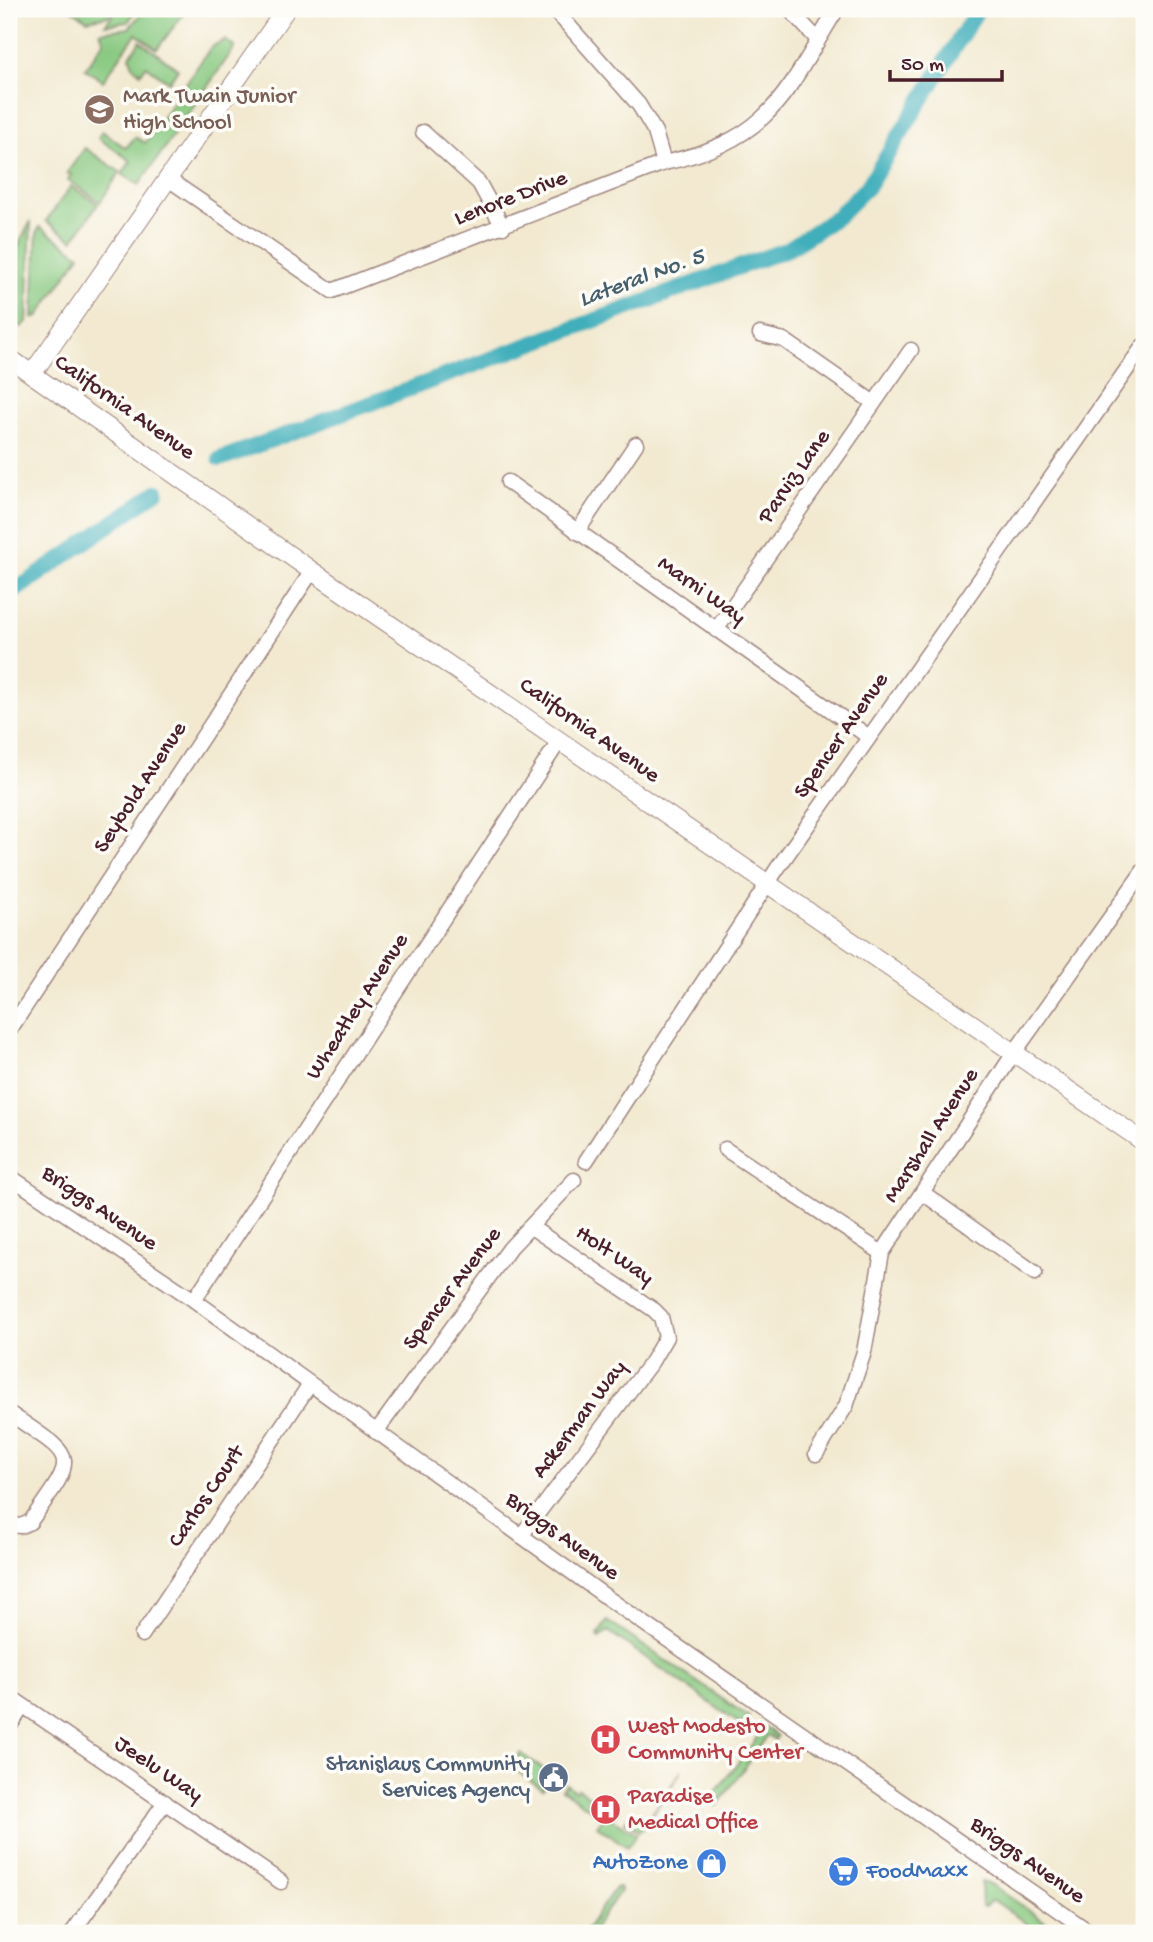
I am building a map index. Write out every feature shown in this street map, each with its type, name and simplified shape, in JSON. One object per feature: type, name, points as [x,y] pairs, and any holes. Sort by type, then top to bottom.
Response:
[{"type":"street","points":[[32,374],[286,9]]},
{"type":"street","points":[[554,9],[639,105],[655,132],[664,163]]},
{"type":"street","points":[[789,9],[818,40]]},
{"type":"street","name":"Lenore Drive","points":[[168,178],[332,291],[664,163],[692,157],[746,132],[786,95],[837,9]]},
{"type":"street","points":[[424,132],[479,183],[503,227]]},
{"type":"street","points":[[760,334],[784,340],[874,403]]},
{"type":"street","name":"Spencer Avenue","points":[[586,1161],[767,884],[1144,345]]},
{"type":"street","name":"Parviz Lane","points":[[716,629],[911,350]]},
{"type":"street","name":"California Avenue","points":[[9,358],[312,571],[1144,1142]]},
{"type":"street","points":[[577,532],[636,444]]},
{"type":"street","name":"Marni Way","points":[[508,482],[869,737]]},
{"type":"street","name":"Seybold Avenue","points":[[9,1031],[312,571]]},
{"type":"street","name":"Wheatley Avenue","points":[[194,1300],[560,740]]},
{"type":"street","name":"Marshall Avenue","points":[[816,1454],[846,1406],[864,1352],[882,1253],[1014,1053],[1144,870]]},
{"type":"street","points":[[725,1149],[882,1253]]},
{"type":"street","name":"Briggs Avenue","points":[[9,1175],[194,1300],[521,1536],[1091,1933]]},
{"type":"street","name":"Spencer Avenue","points":[[376,1432],[495,1267],[574,1180]]},
{"type":"street","points":[[923,1193],[1035,1273]]},
{"type":"street","name":"Holt Way","points":[[531,1227],[654,1310],[666,1328]]},
{"type":"street","name":"Ackerman Way","points":[[521,1536],[652,1362],[664,1344],[666,1328]]},
{"type":"street","name":"Carlos Court","points":[[142,1635],[310,1384]]},
{"type":"street","points":[[9,1413],[61,1450],[65,1464],[64,1475],[30,1522],[21,1526],[9,1525]]},
{"type":"street","name":"Jeelu Way","points":[[9,1696],[281,1882]]},
{"type":"street","points":[[9,1727],[23,1706]]},
{"type":"street","points":[[72,1933],[165,1802]]},
{"type":"green space","points":[[71,9],[114,9],[108,16],[87,20]]},
{"type":"green space","points":[[117,9],[137,9],[128,22],[105,25]]},
{"type":"green space","points":[[137,9],[187,9],[157,49],[136,34],[103,81],[85,69],[104,41],[100,32],[129,28],[142,13]]},
{"type":"green space","points":[[225,40],[235,47],[139,185],[122,174],[131,161],[98,138],[102,131],[126,148],[135,137],[145,143],[211,47]]},
{"type":"green space","points":[[140,41],[178,69],[169,82],[146,66],[141,73],[133,67],[130,56]]},
{"type":"green space","points":[[85,148],[120,172],[100,202],[68,180],[71,175],[67,173]]},
{"type":"green space","points":[[71,186],[98,204],[73,240],[46,221]]},
{"type":"green space","points":[[31,221],[27,322],[21,327],[9,319],[9,244],[16,249]]},
{"type":"green space","points":[[40,227],[80,255],[37,318],[33,318],[37,232]]},
{"type":"green space","points":[[607,1621],[749,1717],[743,1726],[608,1631],[599,1638],[598,1635]]},
{"type":"green space","points":[[765,1727],[777,1736],[775,1740],[768,1735],[717,1806],[709,1801]]},
{"type":"green space","points":[[521,1753],[545,1770],[542,1775],[549,1780],[543,1789],[511,1767]]},
{"type":"green space","points":[[682,1770],[644,1828],[639,1831],[625,1822],[629,1816],[641,1824],[647,1815],[650,1816]]},
{"type":"green space","points":[[566,1784],[575,1791],[578,1788],[598,1802],[594,1807],[601,1812],[599,1815],[562,1789]]},
{"type":"green space","points":[[605,1815],[637,1834],[627,1847],[597,1826]]},
{"type":"green space","points":[[981,1882],[992,1885],[1061,1933],[1040,1933],[996,1902],[990,1901],[982,1907]]},
{"type":"green space","points":[[619,1887],[620,1891],[591,1933],[584,1933],[615,1888]]},
{"type":"waterway","name":"Lateral No. 5","points":[[220,459],[788,249],[837,217],[868,186],[978,9]]},
{"type":"waterway","name":"Lateral No. 5","points":[[9,595],[157,492]]},
{"type":"place","name":"Mark Twain Junior High School","points":[[100,110]]},
{"type":"place","name":"West Modesto Community Center","points":[[605,1740]]},
{"type":"place","name":"Stanislaus Community Services Agency","points":[[553,1778]]},
{"type":"place","name":"Paradise Medical Office","points":[[605,1810]]},
{"type":"place","name":"AutoZone","points":[[711,1863]]},
{"type":"place","name":"FoodMaxx","points":[[843,1872]]}]
